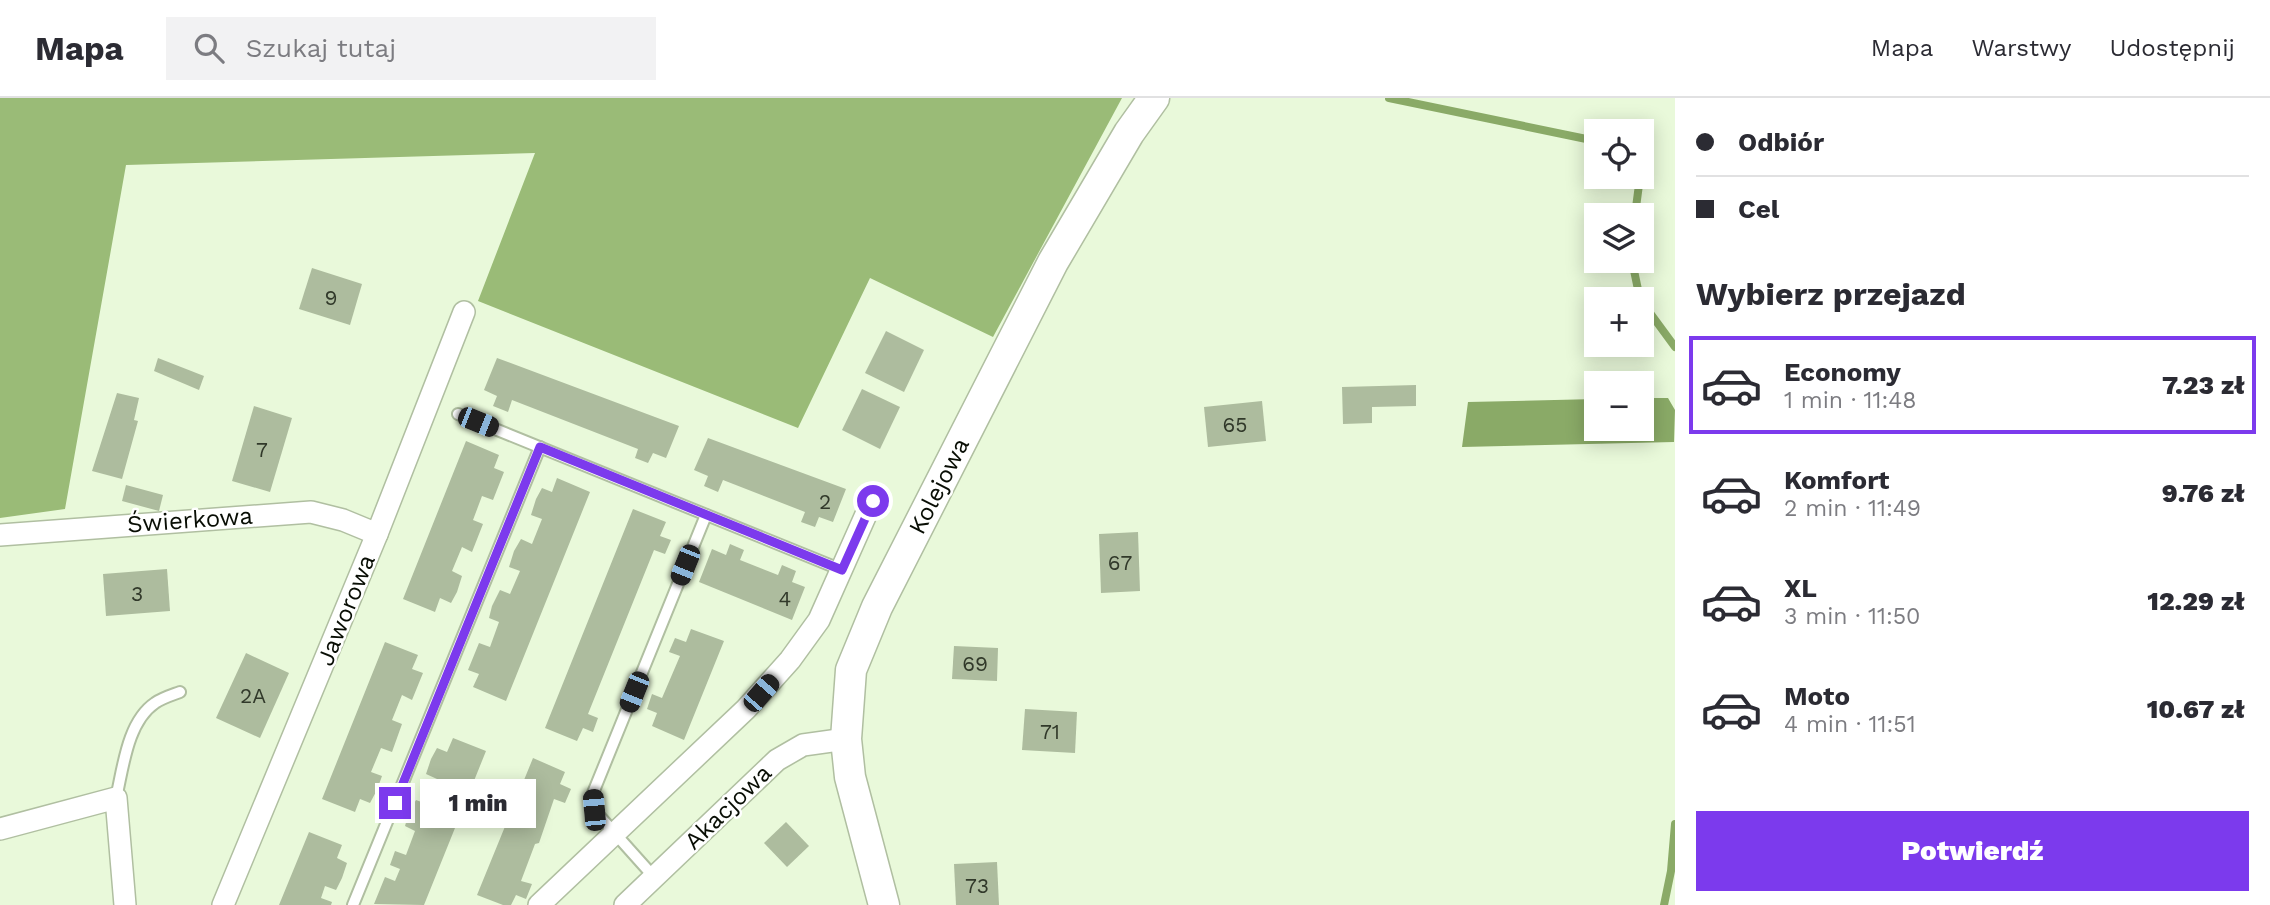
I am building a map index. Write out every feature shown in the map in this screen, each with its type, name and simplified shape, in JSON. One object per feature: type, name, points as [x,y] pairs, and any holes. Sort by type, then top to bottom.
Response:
[{"type":"street","name":"Kolejowa","points":[[884,905],[850,777],[846,739],[851,670],[877,607],[1053,262],[1129,133],[1154,98]]},
{"type":"street","name":"Jaworowa","points":[[223,905],[377,534],[464,313]]},
{"type":"street","points":[[539,905],[746,709],[790,660],[819,620],[873,501]]},
{"type":"street","name":"Świerkowa","points":[[0,535],[311,512],[343,520],[377,534]]},
{"type":"street","name":"Akacjowa","points":[[625,905],[778,760],[803,745],[846,739]]},
{"type":"street","points":[[0,829],[116,798],[125,905]]},
{"type":"lane","points":[[458,414],[842,570]]},
{"type":"lane","points":[[353,905],[540,447]]},
{"type":"lane","points":[[654,877],[594,810],[593,793],[706,515]]},
{"type":"lane","points":[[116,798],[131,739],[143,715],[155,703],[180,692]]},
{"type":"shaded area","points":[[0,98],[1122,98],[993,337],[870,278],[798,428],[478,301],[535,153],[126,165],[65,509],[0,518]]},
{"type":"shaded area","points":[[1654,398],[1668,398],[1675,410],[1674,442],[1462,447],[1468,402],[1584,399],[1584,441],[1654,441]]},
{"type":"building","points":[[312,268],[362,284],[350,325],[299,309]]},
{"type":"building","points":[[886,331],[924,350],[904,392],[865,373]]},
{"type":"building","points":[[158,358],[204,376],[199,390],[154,371]]},
{"type":"building","points":[[497,358],[679,426],[666,458],[653,453],[648,463],[635,458],[638,449],[512,400],[508,412],[493,406],[497,396],[484,390]]},
{"type":"building","points":[[1416,385],[1416,406],[1372,407],[1372,423],[1343,424],[1342,387]]},
{"type":"building","points":[[862,389],[900,407],[880,449],[842,430]]},
{"type":"building","points":[[117,393],[139,398],[134,420],[138,421],[122,479],[92,471]]},
{"type":"building","points":[[1262,401],[1266,441],[1208,447],[1204,407]]},
{"type":"building","points":[[254,406],[292,418],[270,492],[232,481]]},
{"type":"building","points":[[708,438],[846,489],[833,522],[819,517],[815,527],[801,522],[805,512],[723,480],[718,492],[704,486],[708,476],[694,470]]},
{"type":"building","points":[[466,441],[499,455],[494,468],[504,472],[493,500],[482,496],[473,520],[483,524],[472,552],[462,547],[452,571],[462,576],[457,592],[451,603],[440,598],[435,612],[403,599]]},
{"type":"building","points":[[557,478],[590,492],[506,701],[473,687],[479,674],[468,670],[479,643],[490,647],[499,622],[489,618],[492,606],[500,590],[510,594],[520,571],[509,567],[514,551],[521,539],[532,544],[542,519],[531,515],[536,499],[542,488],[552,492]]},
{"type":"building","points":[[126,485],[163,495],[159,511],[122,501]]},
{"type":"building","points":[[633,509],[666,522],[660,536],[671,540],[665,554],[654,550],[588,714],[598,718],[593,732],[583,728],[577,741],[545,728]]},
{"type":"building","points":[[1138,532],[1140,591],[1101,593],[1099,534]]},
{"type":"building","points":[[730,544],[744,550],[740,560],[778,575],[782,565],[796,571],[792,582],[805,587],[792,620],[699,582],[712,549],[726,555]]},
{"type":"building","points":[[167,569],[170,611],[106,616],[103,574]]},
{"type":"building","points":[[691,629],[724,641],[684,740],[652,726],[657,713],[647,709],[652,694],[662,698],[680,656],[669,652],[675,638],[686,642]]},
{"type":"building","points":[[385,642],[418,655],[412,669],[423,673],[412,700],[402,695],[392,720],[402,724],[392,752],[381,748],[371,772],[382,776],[377,790],[370,803],[360,799],[355,812],[322,799]]},
{"type":"building","points":[[954,646],[998,648],[997,681],[952,679]]},
{"type":"building","points":[[246,653],[289,673],[260,738],[216,718]]},
{"type":"building","points":[[1025,709],[1077,712],[1075,753],[1022,750]]},
{"type":"building","points":[[453,738],[486,751],[424,905],[374,904],[385,877],[395,881],[400,869],[390,865],[395,851],[406,855],[415,831],[405,826],[409,812],[416,800],[427,804],[437,779],[426,774],[431,759],[437,748],[447,752]]},
{"type":"building","points":[[533,758],[565,772],[560,784],[571,789],[565,803],[554,799],[539,843],[535,844],[521,881],[532,884],[526,899],[516,895],[511,905],[503,905],[477,895]]},
{"type":"building","points":[[786,822],[809,846],[787,867],[764,843]]},
{"type":"building","points":[[309,832],[342,845],[337,858],[347,863],[342,878],[336,890],[325,886],[321,898],[332,902],[331,905],[279,905]]},
{"type":"building","points":[[997,862],[999,905],[956,905],[954,864]]},
{"type":"waterway","points":[[1389,98],[1584,139]]},
{"type":"waterway","points":[[1637,203],[1638,189]]},
{"type":"waterway","points":[[1635,273],[1637,287]]},
{"type":"waterway","points":[[1654,318],[1675,347]]},
{"type":"waterway","points":[[1664,905],[1671,871],[1675,824]]},
{"type":"route","points":[[395,803],[540,447],[842,570],[873,501]]}]
